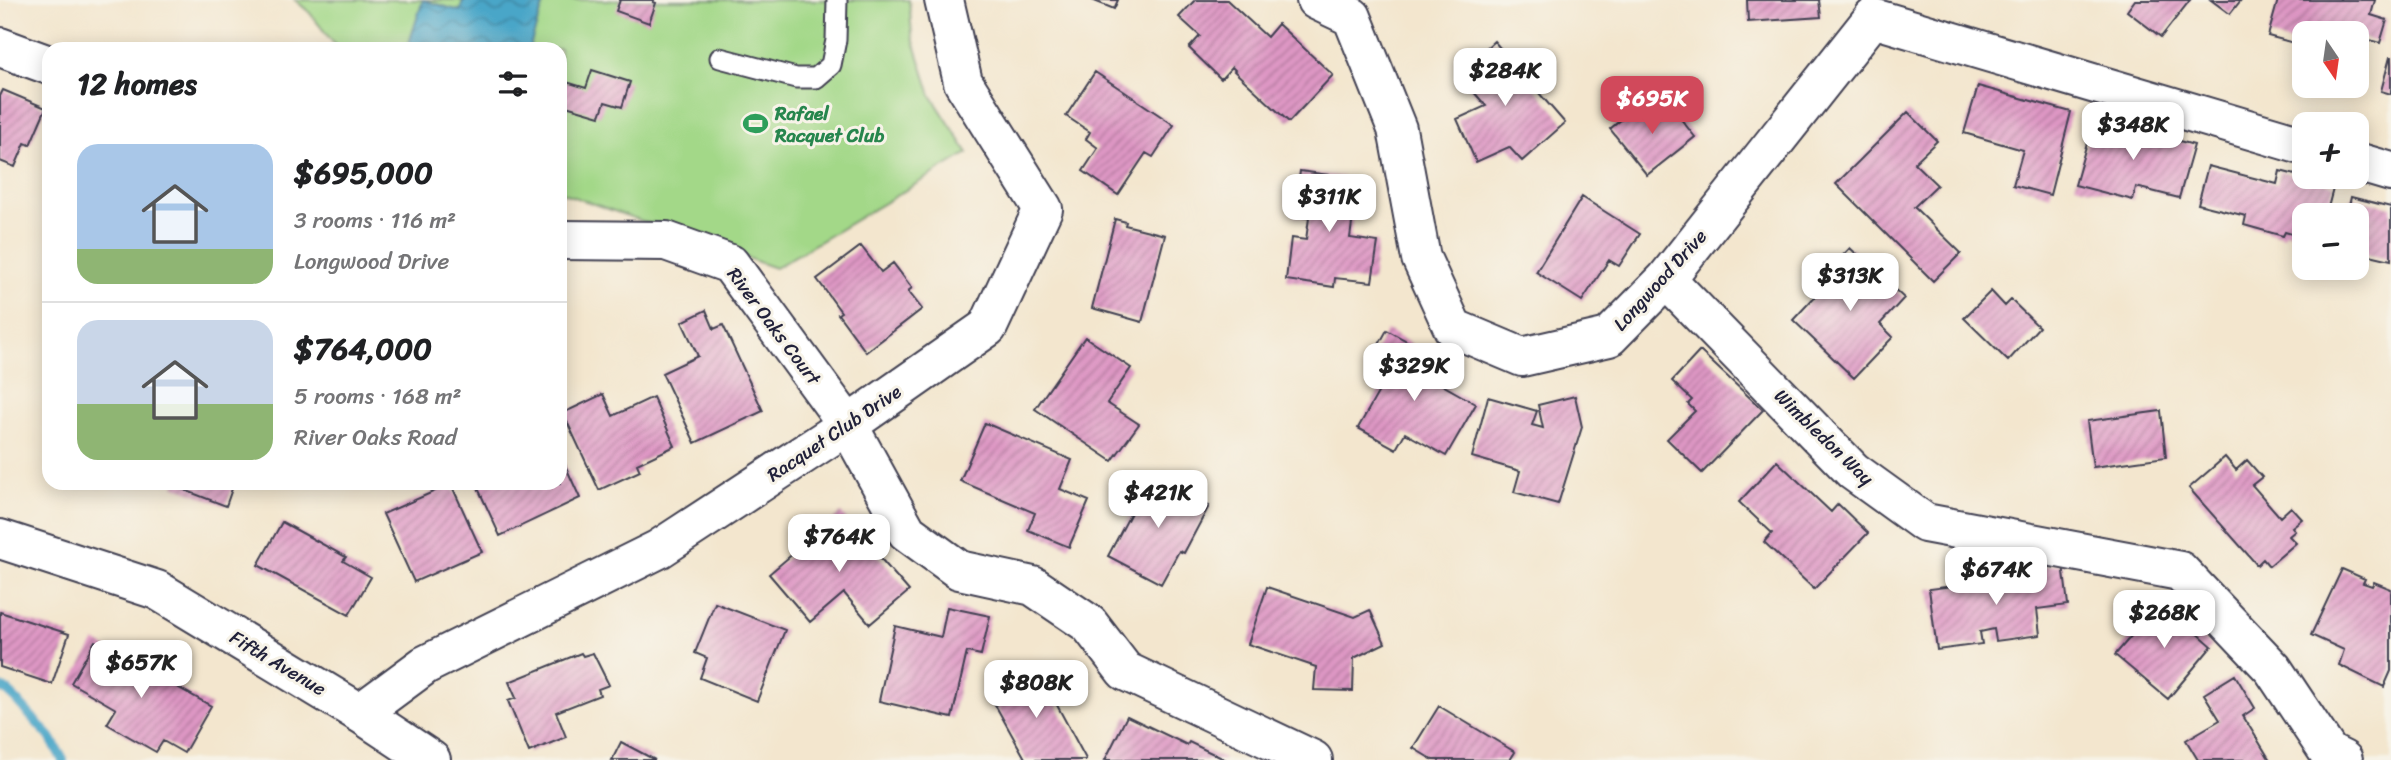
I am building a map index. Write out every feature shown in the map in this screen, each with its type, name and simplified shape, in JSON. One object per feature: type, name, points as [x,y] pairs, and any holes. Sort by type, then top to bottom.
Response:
[{"type":"street","name":"Racquet Club Drive","points":[[359,713],[425,665],[659,549],[848,425],[988,327],[1043,209],[963,82],[944,0]]},
{"type":"street","name":"Longwood Drive","points":[[1316,0],[1352,17],[1397,129],[1421,258],[1453,328],[1522,357],[1609,337],[1666,279],[1869,9]]},
{"type":"street","points":[[1869,9],[2292,142]]},
{"type":"street","points":[[0,47],[42,62]]},
{"type":"street","points":[[2369,166],[2391,172]]},
{"type":"street","name":"River Oaks Court","points":[[567,240],[666,241],[730,264],[848,425],[907,532],[959,570],[1033,586],[1089,624],[1125,671],[1313,760]]},
{"type":"street","name":"Wimbledon Way","points":[[1666,279],[1853,471],[1925,523],[2180,571],[2273,669],[2329,753],[2343,760]]},
{"type":"street","name":"Fifth Avenue","points":[[0,539],[157,590],[431,760]]},
{"type":"lane","points":[[720,58],[796,78],[816,78],[831,65],[836,40],[837,0]]},
{"type":"green space","name":"Rafael Racquet Club","points":[[295,0],[909,0],[912,35],[931,95],[968,153],[775,268],[567,194],[567,42],[333,42],[309,12]]},
{"type":"water","points":[[423,0],[460,11],[463,0],[545,0],[531,42],[409,42]]},
{"type":"building","points":[[620,0],[654,0],[656,3],[649,23],[616,11]]},
{"type":"building","points":[[1092,0],[1118,0],[1114,9]]},
{"type":"building","points":[[1195,0],[1227,0],[1267,37],[1278,24],[1333,75],[1289,122],[1232,67],[1221,79],[1189,48],[1200,36],[1179,17]]},
{"type":"building","points":[[1747,0],[1819,0],[1821,17],[1748,22]]},
{"type":"building","points":[[2135,0],[2190,0],[2161,37],[2127,11]]},
{"type":"building","points":[[2211,0],[2241,0],[2230,14]]},
{"type":"building","points":[[2278,0],[2375,0],[2371,15],[2387,20],[2380,43],[2370,40],[2370,21],[2292,21],[2292,42],[2268,36]]},
{"type":"building","points":[[1494,41],[1565,123],[1522,161],[1509,147],[1476,162],[1457,119],[1486,106],[1458,74]]},
{"type":"building","points":[[2391,57],[2391,94],[2381,91]]},
{"type":"building","points":[[592,70],[630,82],[622,107],[605,102],[600,116],[567,106],[567,82],[586,88]]},
{"type":"building","points":[[1095,72],[1174,125],[1153,157],[1146,153],[1118,195],[1083,171],[1098,148],[1086,139],[1090,132],[1066,116]]},
{"type":"building","points":[[1978,86],[2071,112],[2050,195],[2013,185],[2023,150],[1964,133]]},
{"type":"building","points":[[3,90],[42,106],[42,117],[30,145],[25,143],[15,167],[0,161],[0,96]]},
{"type":"building","points":[[1640,104],[1652,118],[1669,104],[1695,137],[1647,175],[1610,129]]},
{"type":"building","points":[[1908,112],[1937,141],[1914,163],[1937,185],[1914,207],[1961,253],[1933,281],[1836,184]]},
{"type":"building","points":[[2094,118],[2194,145],[2179,198],[2136,187],[2133,200],[2075,185]]},
{"type":"building","points":[[2208,166],[2277,184],[2280,171],[2292,174],[2292,189],[2333,189],[2329,203],[2292,203],[2292,234],[2285,232],[2283,236],[2244,225],[2246,216],[2198,204]]},
{"type":"building","points":[[1300,171],[1358,179],[1350,238],[1378,242],[1372,282],[1335,278],[1334,287],[1286,280],[1291,238],[1306,240],[1309,218],[1294,216]]},
{"type":"building","points":[[1582,197],[1640,234],[1619,266],[1609,260],[1582,301],[1536,272]]},
{"type":"building","points":[[2351,197],[2391,207],[2391,260],[2369,255],[2369,203],[2350,203]]},
{"type":"building","points":[[1115,219],[1126,222],[1125,225],[1165,235],[1142,322],[1092,308]]},
{"type":"building","points":[[861,246],[881,272],[893,263],[912,288],[908,291],[922,309],[866,352],[817,279]]},
{"type":"building","points":[[1850,248],[1904,298],[1880,324],[1893,337],[1854,378],[1793,320],[1821,290],[1815,285]]},
{"type":"building","points":[[1991,291],[2005,306],[2011,300],[2039,327],[2008,361],[1964,318]]},
{"type":"building","points":[[706,310],[714,329],[723,325],[763,411],[695,443],[662,373],[698,356],[682,322]]},
{"type":"building","points":[[1387,330],[1412,344],[1402,362],[1476,404],[1446,456],[1405,433],[1396,449],[1358,428],[1392,368],[1372,357]]},
{"type":"building","points":[[1085,337],[1131,368],[1107,403],[1139,424],[1112,461],[1035,409]]},
{"type":"building","points":[[1700,351],[1763,410],[1702,473],[1667,439],[1695,411],[1688,404],[1692,400],[1672,381]]},
{"type":"building","points":[[603,394],[613,416],[653,397],[675,446],[637,464],[640,471],[599,490],[567,422],[567,411]]},
{"type":"building","points":[[1575,396],[1582,427],[1558,504],[1514,492],[1520,471],[1472,457],[1488,397],[1537,411],[1532,425],[1543,428],[1538,405]]},
{"type":"building","points":[[2161,411],[2166,457],[2093,467],[2087,421]]},
{"type":"building","points":[[985,423],[1072,460],[1060,489],[1089,501],[1069,547],[1028,530],[1035,513],[960,481]]},
{"type":"building","points":[[2225,457],[2236,470],[2247,460],[2262,477],[2252,485],[2280,517],[2291,507],[2302,519],[2292,527],[2295,531],[2289,536],[2296,543],[2269,566],[2263,559],[2257,565],[2189,488]]},
{"type":"building","points":[[1777,461],[1831,512],[1838,504],[1868,533],[1814,589],[1764,542],[1772,533],[1739,502]]},
{"type":"building","points":[[567,469],[580,498],[500,536],[479,490],[567,490]]},
{"type":"building","points":[[1151,475],[1209,506],[1184,553],[1179,551],[1161,584],[1108,556]]},
{"type":"building","points":[[184,490],[232,490],[226,506]]},
{"type":"building","points":[[437,490],[454,490],[482,552],[414,582],[383,514]]},
{"type":"building","points":[[841,513],[909,591],[870,624],[844,593],[810,622],[769,574]]},
{"type":"building","points":[[282,522],[346,557],[343,561],[371,577],[349,615],[258,565]]},
{"type":"building","points":[[2063,564],[2068,605],[2037,609],[2040,635],[1996,641],[1994,629],[1980,632],[1982,644],[1937,650],[1929,589],[2024,577],[2023,569]]},
{"type":"building","points":[[2342,569],[2365,579],[2363,583],[2372,586],[2374,582],[2391,589],[2391,671],[2384,687],[2339,665],[2344,650],[2311,635]]},
{"type":"building","points":[[1267,587],[1355,617],[1370,610],[1385,643],[1354,658],[1353,691],[1314,690],[1316,667],[1248,644]]},
{"type":"building","points":[[2161,601],[2212,646],[2168,699],[2115,655]]},
{"type":"building","points":[[715,603],[785,630],[757,701],[700,678],[707,658],[695,653]]},
{"type":"building","points":[[947,607],[990,616],[981,655],[967,652],[952,718],[879,701],[895,626],[941,637]]},
{"type":"building","points":[[0,612],[69,634],[52,684],[0,667]]},
{"type":"building","points":[[95,641],[211,706],[184,753],[163,741],[156,752],[107,724],[116,709],[71,683]]},
{"type":"building","points":[[581,653],[583,656],[593,653],[609,685],[598,689],[600,695],[556,712],[566,737],[529,752],[508,701],[516,698],[509,682]]},
{"type":"building","points":[[1037,668],[1085,760],[1026,760],[989,694]]},
{"type":"building","points":[[2235,675],[2255,708],[2243,716],[2270,760],[2198,760],[2186,740],[2220,720],[2204,694]]},
{"type":"building","points":[[1439,706],[1515,752],[1510,760],[1433,760],[1413,748]]},
{"type":"building","points":[[1127,716],[1187,745],[1189,742],[1226,760],[1105,760]]},
{"type":"building","points":[[621,742],[655,760],[612,760]]},
{"type":"waterway","points":[[0,688],[8,691],[50,737],[63,760]]},
{"type":"place","name":"Rafael Racquet Club","points":[[755,124]]}]
